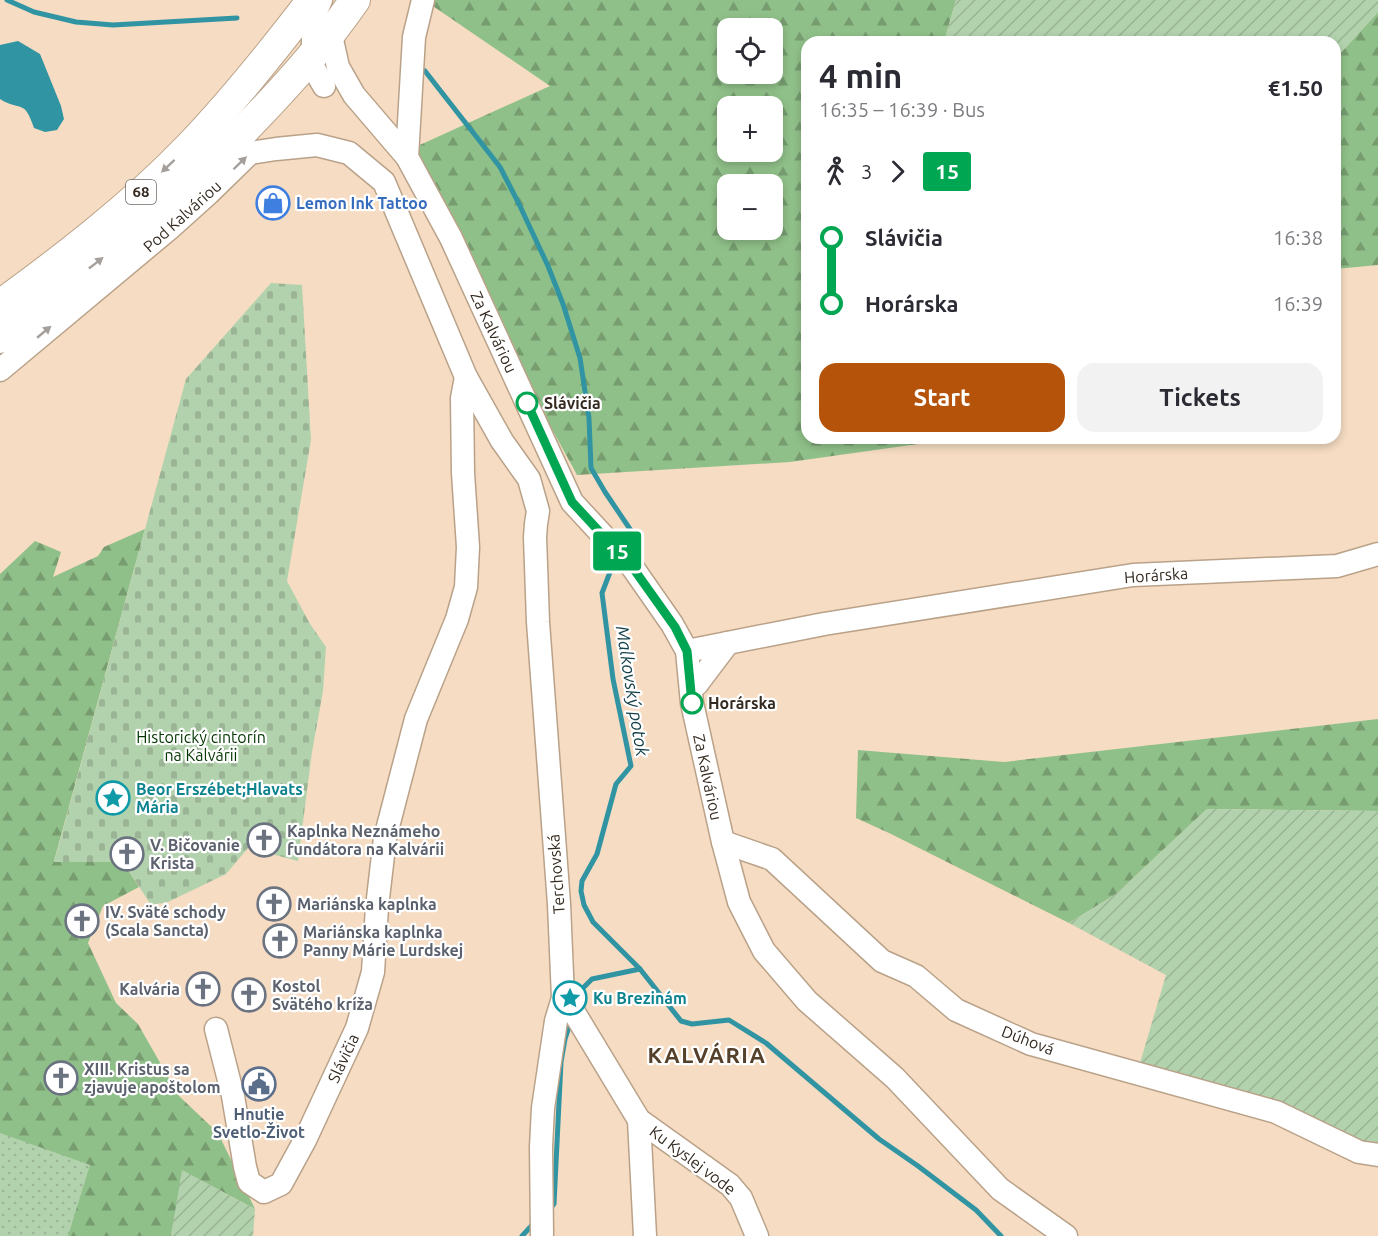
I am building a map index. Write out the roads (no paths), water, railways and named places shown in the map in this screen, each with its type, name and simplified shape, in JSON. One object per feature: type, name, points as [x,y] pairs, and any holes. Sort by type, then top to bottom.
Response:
[{"type":"main road","name":"68","points":[[0,306],[122,210],[188,147],[265,61],[312,0]]},
{"type":"main road","name":"68","points":[[326,61],[347,11]]},
{"type":"main road","name":"Pod Kalváriou","points":[[0,338],[141,228],[209,167],[270,104],[326,61]]},
{"type":"street","points":[[321,0],[314,16],[326,61]]},
{"type":"street","points":[[423,0],[414,37],[407,157],[384,182],[466,377]]},
{"type":"street","points":[[265,61],[280,55],[326,61]]},
{"type":"street","points":[[324,86],[312,65],[326,61]]},
{"type":"street","name":"Za Kalváriou","points":[[326,61],[407,157],[451,238],[572,502],[633,568],[672,624],[687,651],[692,703],[723,842],[739,902],[764,951],[807,1001],[895,1078],[1000,1189],[1066,1236]]},
{"type":"street","points":[[270,104],[295,92],[324,86],[387,117],[403,114],[409,108]]},
{"type":"street","name":"Pod Kalváriou","points":[[0,370],[170,228],[250,153],[317,146],[349,153],[384,182]]},
{"type":"street","name":"Terchovská","points":[[466,377],[502,441],[529,478],[538,511],[535,537],[538,622],[558,893],[572,1010],[555,1021],[543,1108],[542,1232]]},
{"type":"street","name":"Slávičia","points":[[216,1029],[233,1096],[249,1182],[264,1192],[281,1184],[305,1140],[357,1028],[373,972],[377,907],[385,838],[416,719],[457,619],[466,586],[468,547],[463,473],[462,398],[466,377]]},
{"type":"street","points":[[538,511],[572,502]]},
{"type":"street","name":"Horárska","points":[[687,651],[824,624],[1133,575],[1337,566],[1378,554]]},
{"type":"street","points":[[697,684],[728,643]]},
{"type":"street","name":"Dúhová","points":[[723,842],[772,859],[882,961],[916,976],[956,1010],[1031,1044],[1276,1112],[1359,1152],[1378,1155]]},
{"type":"street","name":"Ku Kyslej vode","points":[[572,1010],[639,1120],[730,1185],[741,1198],[757,1236]]},
{"type":"street","name":"Ku Kyslej vode","points":[[639,1120],[645,1236]]},
{"type":"water","points":[[18,41],[40,54],[64,119],[57,130],[45,132],[34,128],[24,109],[0,99],[0,45]]},
{"type":"waterway","name":"Malkovský potok","points":[[7,0],[34,12],[76,22],[113,25],[237,18]]},
{"type":"waterway","name":"Malkovský potok","points":[[425,71],[500,167],[548,266],[580,358],[589,418],[591,468],[634,535],[629,542]]},
{"type":"waterway","points":[[612,567],[602,593],[613,679],[631,766],[616,784],[597,854],[582,881],[581,891],[584,905],[593,922],[640,969],[681,1021],[692,1024],[729,1020],[766,1043],[879,1139],[976,1210],[1001,1236]]},
{"type":"waterway","name":"Malkovský potok","points":[[576,1004],[582,989],[592,979],[640,969]]},
{"type":"waterway","name":"Malkovský potok","points":[[549,1210],[554,1204],[561,1062],[571,1021]]},
{"type":"waterway","name":"Malkovský potok","points":[[522,1236],[535,1222]]},
{"type":"place","name":"Lemon Ink Tattoo","points":[[273,203]]},
{"type":"place","name":"Slávičia","points":[[527,403]]},
{"type":"place","name":"Horárska","points":[[692,703]]},
{"type":"place","name":"Beor Erszébet;Hlavats Mária","points":[[113,798]]},
{"type":"place","name":"Kaplnka Neznámeho fundátora na Kalvárii","points":[[264,840]]},
{"type":"place","name":"V. Bičovanie Krista","points":[[127,854]]},
{"type":"place","name":"Mariánska kaplnka","points":[[274,904]]},
{"type":"place","name":"IV. Sväté schody (Scala Sancta)","points":[[82,921]]},
{"type":"place","name":"Mariánska kaplnka Panny Márie Lurdskej","points":[[280,941]]},
{"type":"place","name":"Kalvária","points":[[203,989]]},
{"type":"place","name":"Kostol Svätého kríža","points":[[249,995]]},
{"type":"place","name":"Ku Brezinám","points":[[570,998]]},
{"type":"place","name":"XIII. Kristus sa zjavuje apoštolom","points":[[61,1078]]},
{"type":"place","name":"Hnutie Svetlo-Život","points":[[259,1084]]},
{"type":"district","name":"KALVÁRIA","points":[[707,1055]]},
{"type":"park label","name":"Historický cintorín na Kalvárii","points":[[201,746]]}]
